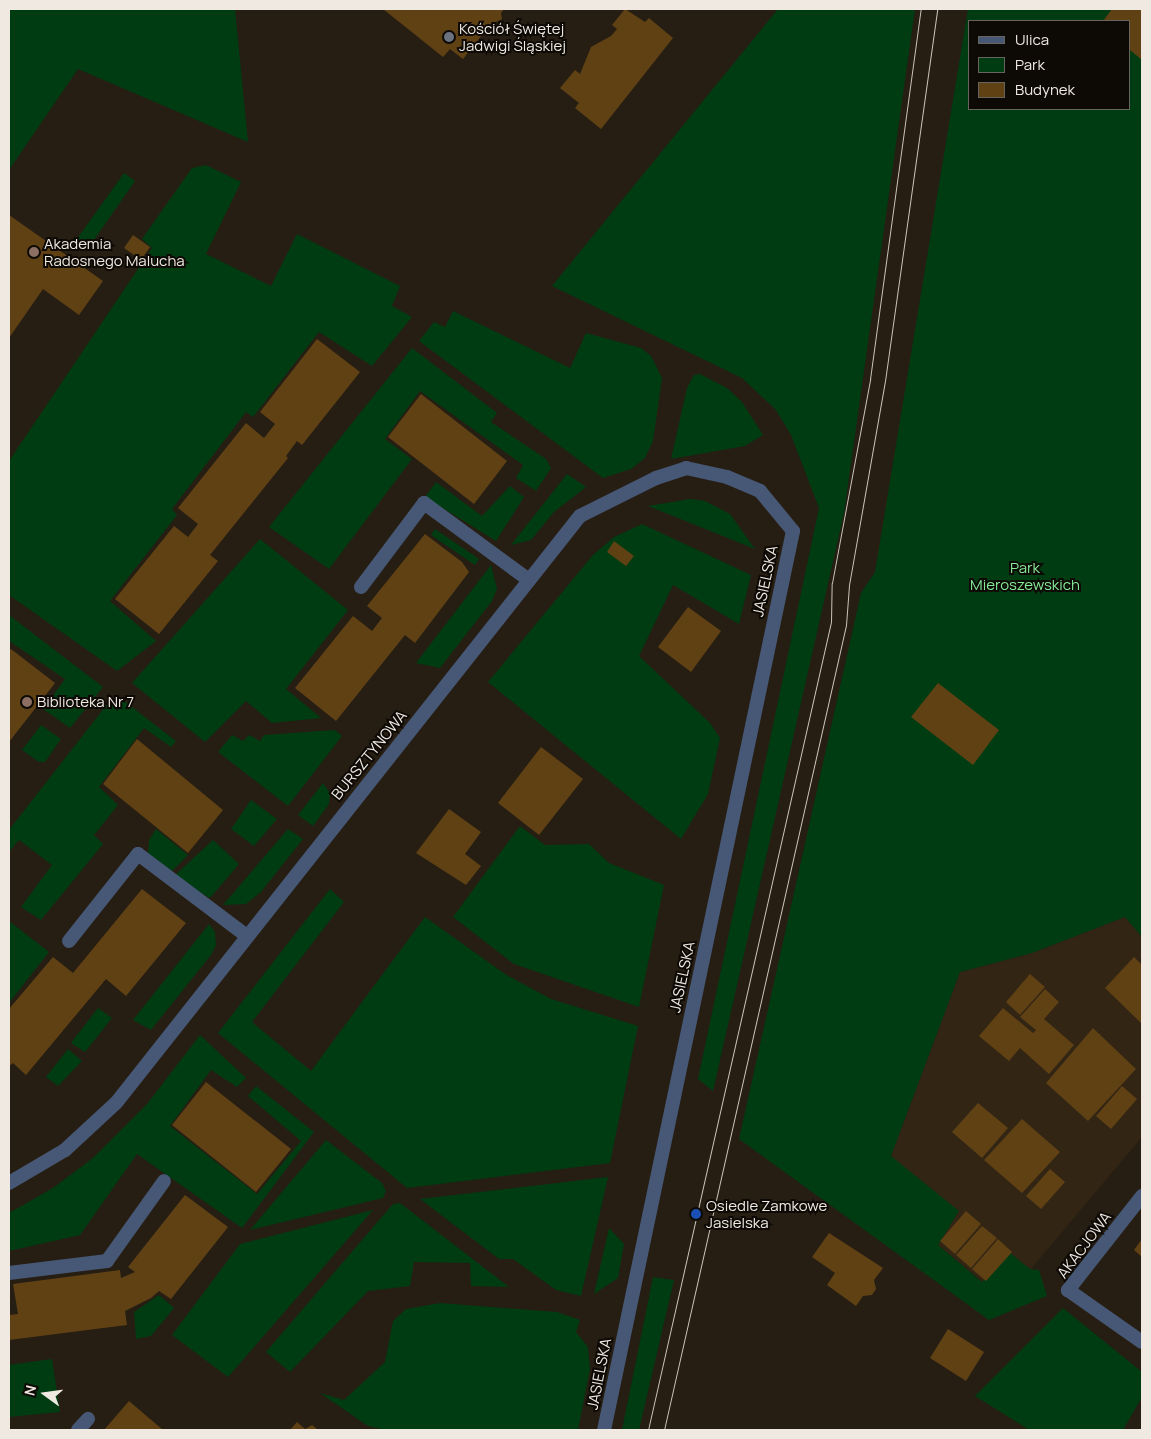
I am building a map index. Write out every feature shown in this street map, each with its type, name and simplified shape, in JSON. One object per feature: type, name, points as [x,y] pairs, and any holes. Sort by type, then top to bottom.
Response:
[{"type":"street","name":"BURSZTYNOWA","points":[[9,1183],[65,1150],[116,1103],[580,516],[656,478],[686,468],[728,477],[760,491],[793,531]]},
{"type":"street","points":[[361,587],[424,503],[529,580]]},
{"type":"street","name":"JASIELSKA","points":[[604,1430],[793,531]]},
{"type":"street","points":[[68,941],[138,854],[247,936]]},
{"type":"street","points":[[9,1273],[107,1261],[164,1181]]},
{"type":"street","name":"AKACJOWA","points":[[1142,1196],[1068,1290],[1142,1342]]},
{"type":"street","points":[[78,1430],[88,1419]]},
{"type":"shaded area","points":[[1125,917],[1142,937],[1142,1137],[1030,1270],[1009,1252],[983,1282],[938,1245],[891,1156],[960,972],[1032,953]]},
{"type":"green space","points":[[9,9],[235,9],[248,142],[78,69],[9,170]]},
{"type":"green space","points":[[778,9],[915,9],[844,513],[713,1091],[698,1079],[819,508],[791,435],[776,410],[742,378],[552,286]]},
{"type":"green space","name":"Park Mieroszewskich","points":[[968,9],[1142,9],[1142,937],[1125,917],[1032,953],[960,972],[891,1156],[959,1211],[938,1245],[982,1282],[1009,1252],[1030,1269],[1039,1270],[1047,1296],[989,1320],[739,1139],[861,593],[875,572]]},
{"type":"green space","points":[[206,165],[241,182],[206,254],[271,286],[297,234],[400,286],[392,306],[412,317],[372,366],[319,332],[253,417],[246,412],[172,509],[177,515],[110,601],[156,641],[117,671],[9,595],[9,461],[152,248],[142,239],[192,168]]},
{"type":"green space","points":[[124,173],[135,181],[87,250],[74,243]]},
{"type":"green space","points":[[453,311],[570,368],[586,333],[641,348],[651,356],[662,378],[653,441],[645,458],[631,469],[603,478],[419,341],[434,322],[445,327]]},
{"type":"green space","points":[[412,348],[497,413],[491,422],[546,459],[551,468],[536,491],[516,478],[523,465],[420,391],[385,439],[412,459],[329,569],[269,527]]},
{"type":"green space","points":[[700,374],[727,388],[742,402],[763,435],[745,446],[671,459],[687,388],[694,375]]},
{"type":"green space","points":[[567,474],[586,487],[554,512],[531,540],[511,545]]},
{"type":"green space","points":[[436,482],[482,516],[510,486],[524,497],[496,541],[425,497]]},
{"type":"green space","points":[[690,499],[705,501],[730,514],[755,549],[648,506]]},
{"type":"green space","points":[[642,524],[751,575],[739,624],[673,585],[639,656],[710,723],[720,738],[708,794],[681,839],[488,682],[593,555],[614,537]]},
{"type":"green space","points":[[435,529],[479,559],[475,565],[431,535]]},
{"type":"green space","points":[[260,539],[348,610],[286,689],[321,718],[272,723],[246,701],[205,742],[132,683]]},
{"type":"green space","points":[[491,565],[497,589],[492,601],[440,668],[416,663]]},
{"type":"green space","points":[[9,615],[103,687],[70,728],[43,709],[65,679],[9,641]]},
{"type":"green space","points":[[119,697],[176,741],[171,747],[144,728],[99,787],[118,805],[94,835],[103,844],[41,920],[21,907],[52,865],[19,840],[9,852],[9,830],[112,698]]},
{"type":"green space","points":[[41,725],[61,739],[45,762],[39,762],[22,750]]},
{"type":"green space","points":[[335,730],[342,736],[288,806],[218,752],[232,735],[243,741],[249,735],[260,741],[264,735]]},
{"type":"green space","points":[[323,783],[330,793],[329,804],[313,826],[298,815]]},
{"type":"green space","points":[[251,800],[277,819],[254,846],[231,829]]},
{"type":"green space","points":[[520,826],[545,845],[589,844],[609,863],[664,885],[639,1007],[514,964],[453,917]]},
{"type":"green space","points":[[156,829],[188,855],[170,873],[148,855],[149,840]]},
{"type":"green space","points":[[288,829],[303,839],[261,892],[246,904],[223,905]]},
{"type":"green space","points":[[213,840],[239,864],[210,898],[173,877]]},
{"type":"green space","points":[[330,889],[344,902],[252,1022],[311,1071],[425,917],[505,974],[551,999],[638,1026],[610,1163],[407,1188],[218,1033]]},
{"type":"green space","points":[[9,921],[49,952],[9,1003]]},
{"type":"green space","points":[[209,924],[215,932],[216,945],[211,955],[151,1030],[133,1020]]},
{"type":"green space","points":[[98,1008],[112,1018],[85,1052],[71,1043]]},
{"type":"green space","points":[[200,1035],[246,1078],[237,1087],[211,1070],[170,1126],[257,1194],[301,1141],[248,1096],[256,1086],[314,1132],[242,1228],[137,1154],[80,1235],[9,1251],[9,1213],[53,1188],[93,1158],[147,1104]]},
{"type":"green space","points":[[68,1049],[82,1061],[58,1086],[46,1077]]},
{"type":"green space","points":[[326,1140],[382,1183],[386,1191],[383,1198],[250,1230]]},
{"type":"green space","points":[[608,1177],[581,1296],[556,1290],[513,1259],[499,1259],[420,1199]]},
{"type":"green space","points":[[400,1203],[509,1287],[471,1286],[470,1263],[414,1262],[410,1286],[368,1291],[290,1372],[266,1352],[393,1204]]},
{"type":"green space","points":[[373,1210],[228,1377],[172,1335],[240,1244]]},
{"type":"green space","points":[[609,1228],[624,1244],[618,1278],[594,1294]]},
{"type":"green space","points":[[653,1277],[674,1280],[639,1430],[622,1430]]},
{"type":"green space","points":[[159,1295],[174,1308],[151,1336],[136,1339],[134,1312]]},
{"type":"green space","points":[[440,1303],[557,1312],[580,1320],[576,1332],[588,1347],[590,1369],[578,1430],[386,1430],[368,1426],[320,1393],[344,1400],[385,1362],[393,1321],[406,1309]]},
{"type":"green space","points":[[1063,1308],[1142,1372],[1142,1397],[1123,1430],[1029,1430],[975,1396]]},
{"type":"green space","points":[[52,1359],[60,1412],[9,1417],[9,1365]]},
{"type":"building","name":"Kościół Świętej Jadwigi Śląskiej","points":[[383,9],[504,9],[501,13],[502,19],[490,25],[463,59],[450,49],[443,57]]},
{"type":"building","points":[[625,9],[645,22],[649,18],[673,38],[601,129],[575,108],[579,103],[560,88],[575,70],[580,74],[591,47],[611,36],[617,29],[612,25]]},
{"type":"building","points":[[1112,9],[1142,9],[1142,60],[1131,51],[1131,20],[1104,20]]},
{"type":"building","points":[[9,215],[103,281],[79,315],[43,289],[9,338]]},
{"type":"building","points":[[133,235],[150,247],[141,260],[124,248]]},
{"type":"building","points":[[317,339],[360,372],[302,445],[297,441],[286,456],[288,458],[210,555],[218,561],[159,634],[115,599],[174,526],[188,537],[198,524],[178,508],[246,423],[264,438],[275,424],[260,412]]},
{"type":"building","points":[[421,394],[507,461],[474,504],[388,437]]},
{"type":"building","points":[[425,534],[462,562],[469,572],[415,643],[405,635],[336,721],[295,688],[353,616],[372,631],[382,618],[367,606]]},
{"type":"building","points":[[614,541],[634,556],[626,566],[607,552]]},
{"type":"building","points":[[688,607],[721,631],[691,672],[658,647]]},
{"type":"building","points":[[11,649],[55,683],[9,742],[9,651]]},
{"type":"building","points":[[938,683],[999,730],[973,765],[911,717]]},
{"type":"building","points":[[137,739],[223,810],[188,853],[103,784]]},
{"type":"building","points":[[541,747],[583,779],[539,835],[498,803]]},
{"type":"building","points":[[449,809],[481,832],[465,854],[481,866],[466,885],[416,853]]},
{"type":"building","points":[[142,889],[186,923],[126,996],[106,979],[26,1075],[13,1063],[9,1066],[9,1009],[53,957],[73,973]]},
{"type":"building","points":[[1134,957],[1142,965],[1142,1024],[1105,988]]},
{"type":"building","points":[[1030,974],[1045,987],[1020,1015],[1006,1002]]},
{"type":"building","points":[[1045,989],[1059,1002],[1044,1019],[1074,1045],[1049,1074],[1020,1048],[1009,1061],[979,1036],[1003,1008],[1033,1033],[1036,1030],[1020,1017]]},
{"type":"building","points":[[1093,1028],[1136,1069],[1088,1121],[1046,1083]]},
{"type":"building","points":[[206,1082],[291,1149],[256,1192],[172,1125]]},
{"type":"building","points":[[1122,1086],[1137,1099],[1111,1129],[1096,1116]]},
{"type":"building","points":[[978,1103],[1008,1128],[982,1158],[952,1132]]},
{"type":"building","points":[[1022,1119],[1060,1152],[1022,1193],[984,1160]]},
{"type":"building","points":[[1050,1169],[1065,1182],[1041,1209],[1026,1196]]},
{"type":"building","points":[[185,1195],[228,1227],[171,1299],[159,1291],[151,1298],[125,1311],[127,1325],[9,1340],[9,1315],[18,1314],[13,1284],[120,1270],[121,1278],[135,1272],[128,1267]]},
{"type":"building","points":[[966,1211],[981,1224],[955,1254],[940,1241]]},
{"type":"building","points":[[982,1226],[997,1238],[971,1268],[956,1255]]},
{"type":"building","points":[[829,1233],[883,1268],[874,1280],[876,1289],[872,1295],[863,1296],[856,1306],[827,1285],[835,1273],[812,1257]]},
{"type":"building","points":[[998,1239],[1012,1252],[986,1281],[972,1269]]},
{"type":"building","points":[[1142,1239],[1142,1257],[1134,1250]]},
{"type":"building","points":[[948,1329],[984,1352],[966,1381],[930,1358]]},
{"type":"building","points":[[129,1401],[163,1430],[104,1430]]},
{"type":"building","points":[[297,1422],[305,1429],[312,1425],[318,1430],[290,1430]]},
{"type":"tram line","points":[[648,1430],[831,622],[832,583],[870,379],[921,9]]},
{"type":"tram line","points":[[664,1430],[846,625],[849,585],[885,381],[937,9]]},
{"type":"place","name":"Kościół Świętej Jadwigi Śląskiej","points":[[449,37]]},
{"type":"place","name":"Akademia Radosnego Malucha","points":[[34,252]]},
{"type":"place","name":"Biblioteka Nr 7","points":[[27,702]]},
{"type":"place","name":"Osiedle Zamkowe Jasielska","points":[[696,1214]]}]
